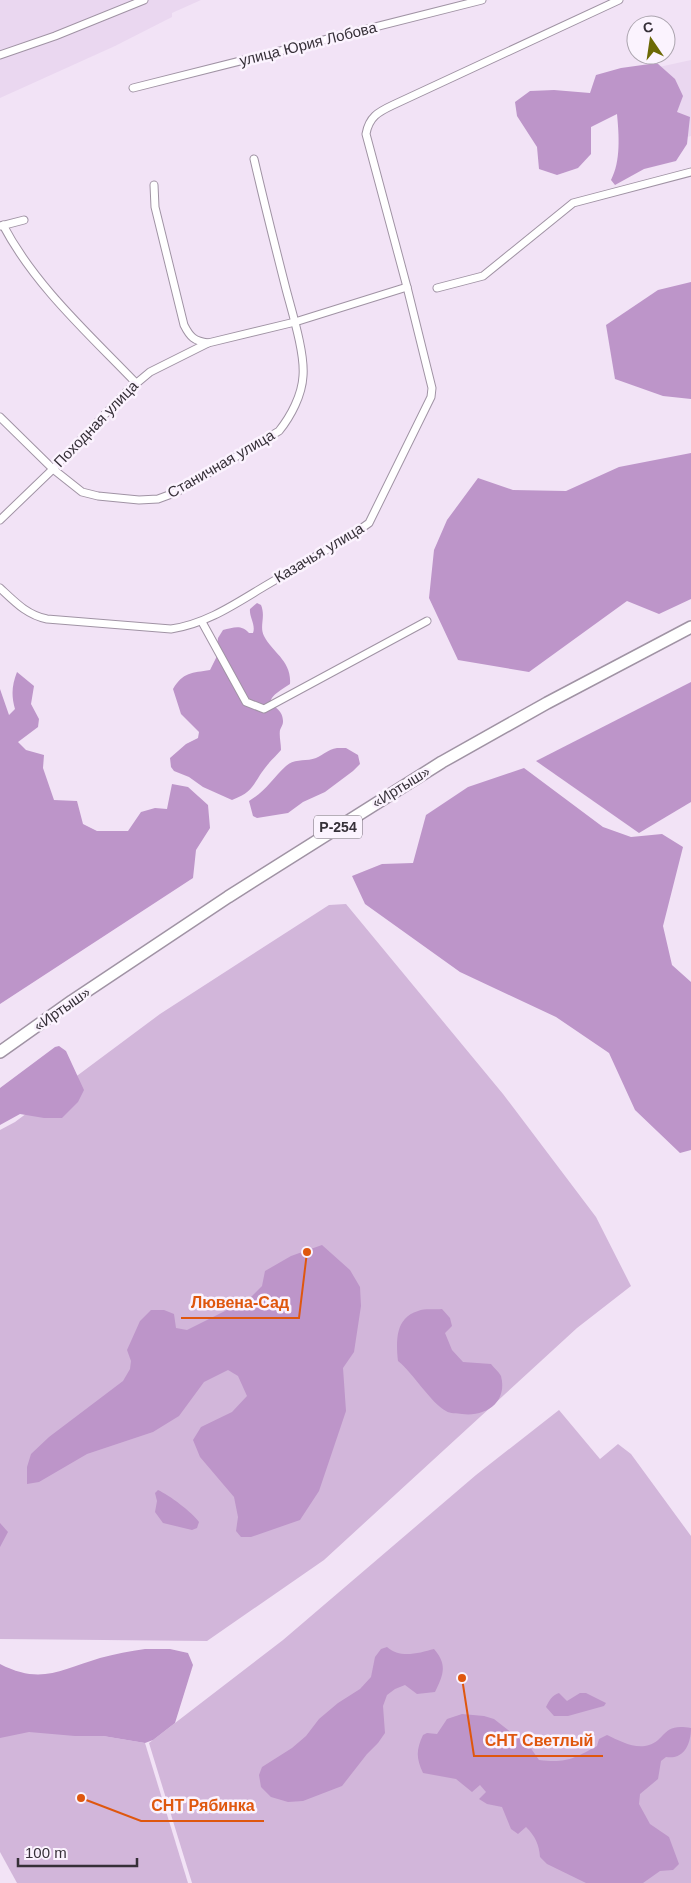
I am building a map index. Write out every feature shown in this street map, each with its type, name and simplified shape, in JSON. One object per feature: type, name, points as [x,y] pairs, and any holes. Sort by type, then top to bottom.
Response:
[{"type":"highway","name":"«Иртыш»","points":[[0,1052],[72,1001],[228,897],[442,762],[556,698],[691,627]]},
{"type":"street","points":[[0,55],[55,36],[144,0]]},
{"type":"street","name":"улица Юрия Лобова","points":[[133,88],[482,0]]},
{"type":"street","name":"Казачья улица","points":[[0,588],[23,609],[35,616],[48,620],[171,629],[185,627],[202,622],[352,535],[369,523],[431,397],[432,388],[366,134],[368,125],[372,117],[380,111],[618,0]]},
{"type":"street","name":"Станичная улица","points":[[0,417],[53,469],[82,492],[98,496],[139,500],[158,499],[177,492],[279,431],[290,418],[301,387],[303,375],[295,322],[254,158]]},
{"type":"street","points":[[438,288],[483,276],[573,203],[691,172]]},
{"type":"street","points":[[154,185],[155,207],[184,325],[189,335],[196,341],[208,343]]},
{"type":"street","points":[[24,220],[2,226],[12,243],[69,313],[136,383]]},
{"type":"street","name":"Походная улица","points":[[0,520],[53,469],[136,383],[150,372],[208,343],[295,322],[407,287]]},
{"type":"street","points":[[202,622],[246,702],[264,709],[427,621]]},
{"type":"shaded area","points":[[0,0],[201,0],[172,13],[172,17],[115,46],[0,98]]},
{"type":"shaded area","points":[[691,60],[691,136],[676,140],[659,67],[676,65],[676,63]]},
{"type":"shaded area","points":[[659,65],[675,79],[683,96],[677,112],[690,117],[687,144],[676,161],[644,169],[615,185],[611,180],[618,156],[617,114],[591,127],[591,154],[578,168],[557,175],[539,169],[537,147],[517,116],[515,102],[530,91],[554,90],[590,93],[596,75],[621,68]]},
{"type":"shaded area","points":[[691,282],[691,399],[663,396],[615,379],[606,325],[658,290]]},
{"type":"shaded area","points":[[691,453],[691,599],[659,614],[627,601],[529,672],[458,660],[429,598],[434,550],[447,520],[478,478],[513,490],[566,491],[619,467]]},
{"type":"shaded area","points":[[257,603],[261,605],[262,609],[264,636],[285,663],[290,676],[290,684],[273,697],[271,701],[282,715],[283,723],[280,730],[281,750],[267,765],[249,791],[232,800],[203,787],[189,777],[174,771],[171,767],[170,758],[186,744],[198,738],[199,732],[181,714],[173,689],[184,676],[210,670],[216,658],[218,638],[223,630],[243,628],[249,633],[253,633],[254,627],[250,609]]},
{"type":"shaded area","points":[[17,672],[34,686],[31,704],[39,719],[38,727],[18,742],[26,750],[44,755],[43,768],[54,800],[77,801],[83,824],[97,831],[128,831],[141,812],[155,808],[167,809],[172,784],[188,787],[208,805],[210,828],[196,850],[193,878],[0,1004],[0,689],[9,715],[15,709],[13,690]]},
{"type":"shaded area","points":[[691,682],[691,802],[639,833],[536,761]]},
{"type":"shaded area","points":[[337,748],[346,748],[358,755],[360,764],[325,792],[303,802],[288,813],[257,818],[253,816],[249,801],[264,789],[286,766],[293,762],[316,758]]},
{"type":"shaded area","points":[[524,768],[603,827],[631,837],[662,834],[683,847],[663,926],[672,965],[691,982],[691,1150],[680,1153],[635,1110],[609,1053],[556,1017],[460,972],[365,904],[352,876],[382,864],[413,863],[426,815],[468,787]]},
{"type":"shaded area","points":[[346,904],[503,1094],[596,1217],[631,1286],[577,1328],[324,1560],[207,1641],[0,1639],[0,1130],[15,1122],[160,1014],[329,905]]},
{"type":"shaded area","points":[[59,1046],[66,1051],[84,1090],[78,1102],[62,1118],[44,1118],[20,1114],[0,1125],[0,1088],[55,1047]]},
{"type":"shaded area","points":[[322,1245],[350,1270],[360,1287],[361,1306],[354,1352],[343,1368],[346,1411],[319,1491],[300,1520],[251,1537],[241,1537],[236,1531],[238,1517],[234,1497],[200,1457],[193,1440],[201,1427],[232,1412],[247,1396],[238,1376],[228,1370],[204,1382],[179,1416],[153,1432],[87,1454],[39,1482],[27,1484],[27,1467],[31,1454],[49,1437],[123,1381],[130,1369],[131,1361],[127,1350],[140,1321],[151,1310],[164,1310],[174,1314],[176,1328],[187,1330],[249,1299],[262,1286],[265,1271],[291,1256]]},
{"type":"shaded area","points":[[442,1309],[450,1318],[452,1326],[445,1333],[452,1350],[463,1362],[491,1364],[501,1376],[502,1386],[498,1401],[493,1406],[479,1413],[454,1413],[440,1407],[398,1361],[397,1338],[405,1319],[410,1314],[421,1310]]},
{"type":"shaded area","points":[[559,1410],[600,1459],[618,1444],[631,1454],[691,1536],[691,1883],[192,1883],[149,1743],[283,1640],[476,1475]]},
{"type":"shaded area","points":[[158,1490],[191,1513],[199,1522],[197,1528],[192,1530],[163,1523],[155,1512],[157,1501],[155,1493]]},
{"type":"shaded area","points":[[0,1523],[8,1532],[0,1547]]},
{"type":"shaded area","points":[[387,1647],[392,1651],[404,1654],[434,1649],[443,1665],[442,1675],[435,1692],[417,1694],[405,1685],[387,1695],[383,1706],[385,1733],[342,1786],[303,1801],[288,1802],[271,1797],[261,1787],[259,1775],[262,1767],[292,1748],[306,1736],[319,1719],[338,1703],[360,1689],[371,1677],[375,1657],[381,1649]]},
{"type":"shaded area","points":[[145,1649],[170,1649],[188,1653],[193,1665],[175,1723],[153,1740],[145,1743],[103,1736],[75,1736],[29,1732],[0,1738],[0,1664],[27,1674],[50,1673],[106,1657]]},
{"type":"shaded area","points":[[559,1693],[567,1701],[580,1693],[586,1693],[606,1703],[604,1706],[568,1716],[554,1716],[546,1707],[550,1700]]},
{"type":"shaded area","points":[[462,1714],[494,1719],[530,1747],[539,1760],[549,1761],[575,1757],[597,1746],[599,1739],[607,1735],[630,1745],[645,1746],[657,1741],[674,1728],[691,1728],[690,1740],[685,1750],[678,1756],[666,1757],[661,1761],[658,1779],[640,1794],[639,1804],[650,1824],[669,1837],[679,1864],[673,1870],[660,1871],[643,1883],[586,1883],[547,1864],[540,1857],[536,1840],[526,1827],[518,1834],[511,1829],[502,1807],[487,1804],[479,1799],[486,1792],[480,1785],[472,1792],[456,1779],[423,1773],[418,1754],[423,1735],[427,1733],[437,1734],[447,1719]]},
{"type":"shaded area","points":[[19,1727],[103,1736],[145,1743],[188,1883],[17,1883],[0,1852],[0,1732]]},
{"type":"place","name":"Лювена-Сад","points":[[307,1252]]},
{"type":"place","name":"СНТ Светлый","points":[[462,1678]]},
{"type":"place","name":"СНТ Рябинка","points":[[81,1798]]}]
